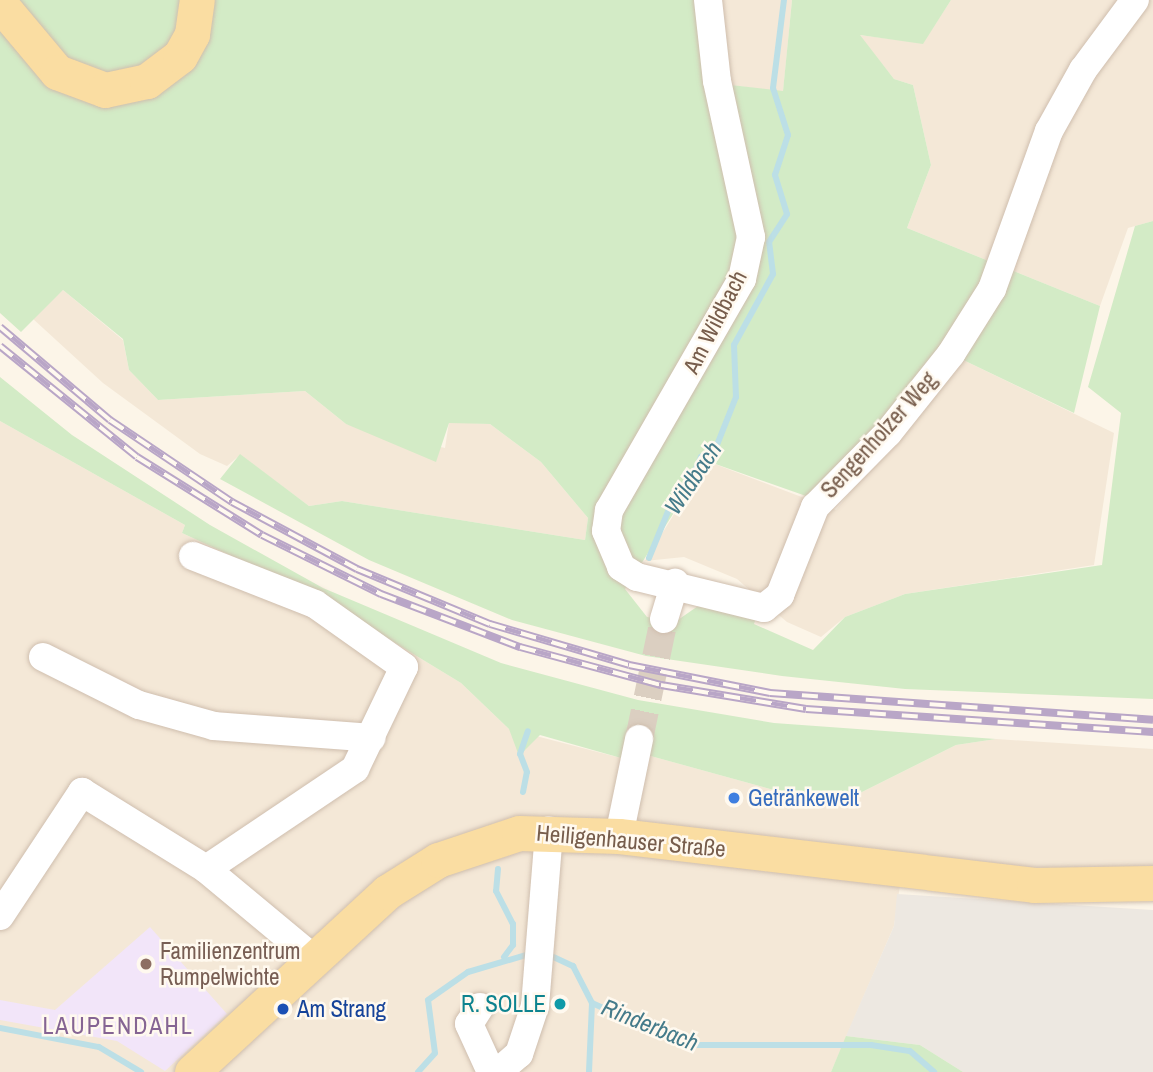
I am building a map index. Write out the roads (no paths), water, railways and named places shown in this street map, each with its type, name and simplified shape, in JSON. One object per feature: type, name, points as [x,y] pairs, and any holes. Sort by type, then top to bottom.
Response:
[{"type":"main road","points":[[0,4],[57,72],[83,86],[114,89],[147,81],[180,56],[192,34],[197,0]]},
{"type":"main road","name":"Heiligenhauser Straße","points":[[192,1072],[312,957],[387,892],[438,860],[496,839],[549,831],[618,836],[1034,885],[1153,883]]},
{"type":"street","name":"Am Wildbach","points":[[675,583],[621,567],[606,531],[609,510],[742,279],[751,237],[717,81],[708,0]]},
{"type":"street","name":"Sengenholzer Weg","points":[[675,583],[773,606],[815,507],[888,433],[951,354],[992,289],[1049,131],[1083,70],[1135,0]]},
{"type":"street","points":[[193,556],[227,564],[315,604],[395,655],[404,667],[402,681],[372,738],[340,784],[206,869]]},
{"type":"street","points":[[664,619],[675,583]]},
{"type":"street","points":[[43,657],[139,705],[214,726],[372,738]]},
{"type":"street","points":[[618,836],[639,739]]},
{"type":"street","points":[[0,916],[82,792],[206,869],[312,957]]},
{"type":"street","points":[[498,1072],[519,1054],[542,952],[549,831]]},
{"type":"street","points":[[480,1007],[469,1024],[491,1072]]},
{"type":"waterway","name":"Wildbach","points":[[649,558],[671,504],[684,495],[701,457],[715,450],[736,397],[734,345],[773,274],[769,242],[787,214],[775,175],[788,135],[773,88],[784,0]]},
{"type":"waterway","name":"Wildbach","points":[[523,792],[527,772],[520,754],[528,731]]},
{"type":"waterway","name":"Wildbach","points":[[498,869],[496,891],[513,924],[513,945],[504,957]]},
{"type":"waterway","name":"Rinderbach","points":[[418,1072],[435,1053],[428,1000],[468,972],[533,953]]},
{"type":"waterway","name":"Rinderbach","points":[[547,954],[573,966],[592,1003],[686,1045],[871,1045],[910,1051],[934,1072]]},
{"type":"waterway","points":[[589,1072],[592,1003]]},
{"type":"waterway","name":"Rinderbach","points":[[0,1028],[99,1047],[141,1072]]},
{"type":"tunnel","points":[[639,739],[664,619]]},
{"type":"railway","points":[[0,327],[110,420],[232,502],[357,569],[490,624],[629,665],[770,693],[1153,720]]},
{"type":"railway","points":[[0,346],[137,457],[262,535],[381,594],[520,647],[661,685],[806,709],[1153,732]]},
{"type":"place","name":"Getränkewelt","points":[[734,798]]},
{"type":"place","name":"Familienzentrum Rumpelwichte","points":[[146,964]]},
{"type":"place","name":"R. SOLLE","points":[[560,1004]]},
{"type":"place","name":"Am Strang","points":[[283,1009]]},
{"type":"district","name":"LAUPENDAHL","points":[[118,1026]]}]
